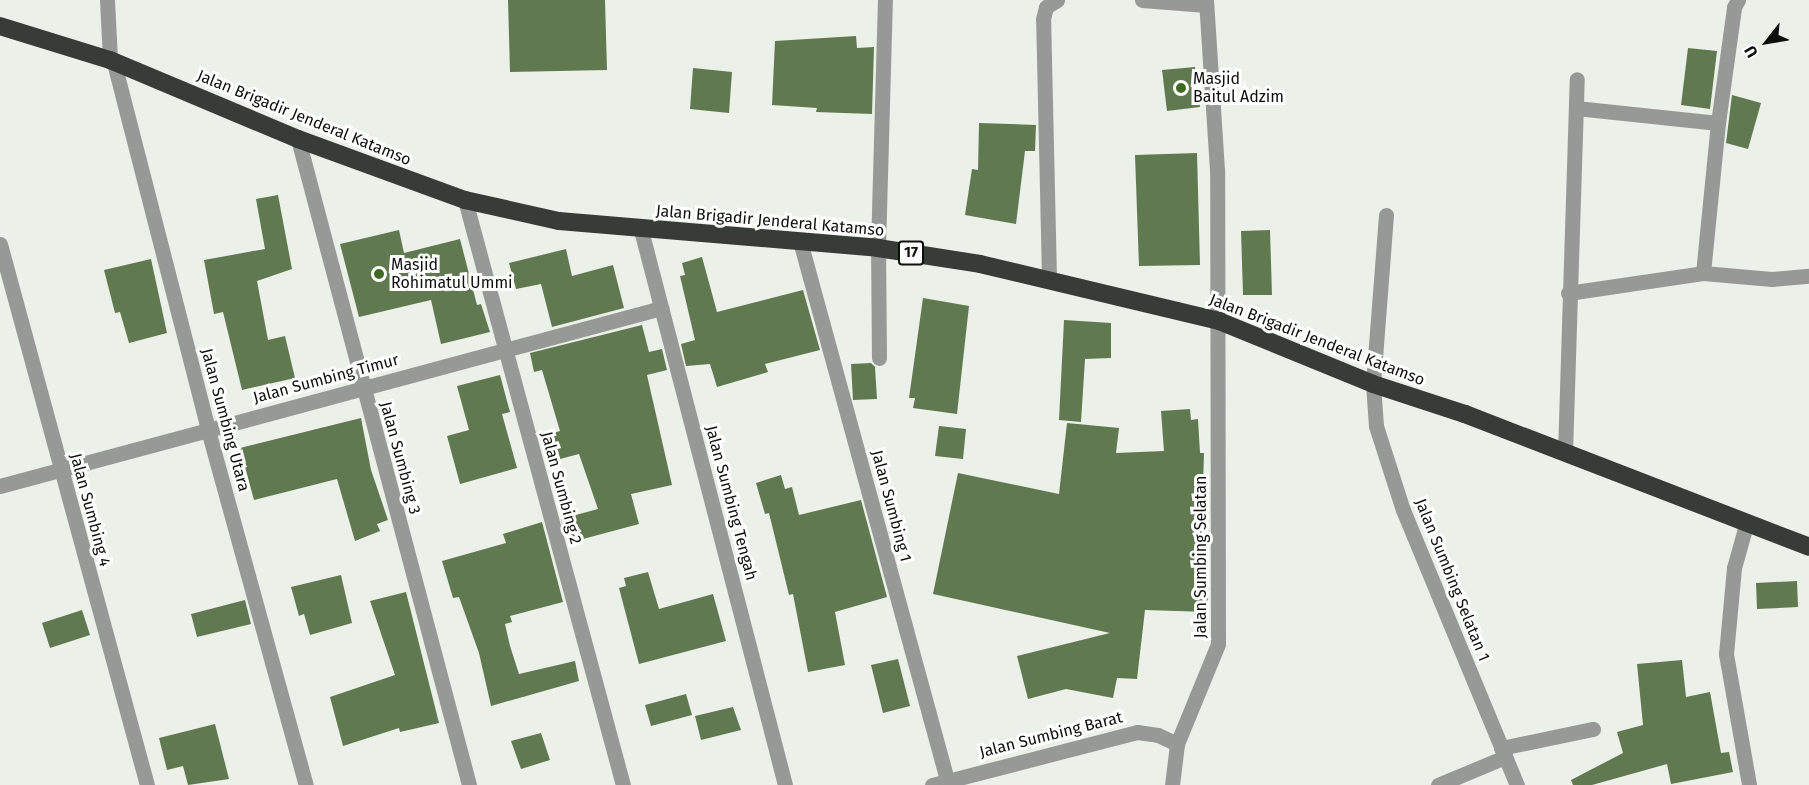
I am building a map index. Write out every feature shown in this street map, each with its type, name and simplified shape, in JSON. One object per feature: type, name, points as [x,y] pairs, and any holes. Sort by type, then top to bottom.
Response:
[{"type":"highway","name":"Jalan Brigadir Jenderal Katamso","points":[[0,26],[112,61],[298,139],[465,200],[560,221],[641,230],[878,248],[1049,278],[1219,321],[1374,384],[1565,453],[1746,525],[1809,547]]},
{"type":"street","name":"Jalan Sumbing Utara","points":[[107,0],[112,61],[208,430],[306,785]]},
{"type":"street","points":[[879,358],[878,248],[885,0]]},
{"type":"street","points":[[1049,278],[1043,19],[1046,7],[1057,0]]},
{"type":"street","points":[[1142,0],[1206,3]]},
{"type":"street","points":[[1703,273],[1718,123],[1738,0]]},
{"type":"street","name":"Jalan Sumbing Selatan","points":[[1172,785],[1177,744],[1218,644],[1217,170],[1206,3]]},
{"type":"street","points":[[1565,453],[1568,293],[1577,79]]},
{"type":"street","points":[[1576,108],[1718,123]]},
{"type":"street","name":"Jalan Sumbing 3","points":[[298,139],[469,785]]},
{"type":"street","name":"Jalan Sumbing 2","points":[[465,200],[623,785]]},
{"type":"street","name":"Jalan Sumbing Selatan 1","points":[[1386,215],[1374,384],[1384,457],[1517,785]]},
{"type":"street","name":"Jalan Sumbing Tengah","points":[[641,230],[785,785]]},
{"type":"street","name":"Jalan Sumbing 1","points":[[800,241],[947,780]]},
{"type":"street","name":"Jalan Sumbing 4","points":[[0,244],[147,785]]},
{"type":"street","points":[[1568,293],[1703,273],[1772,279],[1809,276]]},
{"type":"street","name":"Jalan Sumbing Timur","points":[[0,486],[363,388],[504,347],[661,308]]},
{"type":"street","points":[[1746,525],[1734,568],[1726,654],[1749,785]]},
{"type":"street","points":[[1438,785],[1503,752],[1593,729]]},
{"type":"street","name":"Jalan Sumbing Barat","points":[[932,785],[1137,732],[1158,735],[1177,744]]},
{"type":"building","points":[[508,0],[605,0],[607,70],[510,72]]},
{"type":"building","points":[[856,36],[857,48],[874,47],[872,114],[816,112],[817,108],[772,105],[775,41]]},
{"type":"building","points":[[1688,48],[1717,51],[1710,109],[1681,105]]},
{"type":"building","name":"Masjid Baitul Adzim","points":[[1195,67],[1200,107],[1167,111],[1162,70]]},
{"type":"building","points":[[693,68],[732,72],[729,113],[690,109]]},
{"type":"building","points":[[1732,95],[1761,103],[1748,149],[1726,143]]},
{"type":"building","points":[[979,123],[1036,125],[1035,151],[1025,151],[1016,224],[965,215],[972,169],[978,170]]},
{"type":"building","points":[[1197,153],[1200,265],[1139,266],[1135,155]]},
{"type":"building","points":[[278,195],[292,269],[257,281],[268,340],[285,336],[295,378],[242,390],[223,312],[214,314],[204,260],[265,249],[256,199]]},
{"type":"building","points":[[399,230],[404,253],[460,239],[477,305],[481,304],[490,332],[441,344],[431,300],[359,317],[340,244]]},
{"type":"building","points":[[1270,230],[1272,295],[1243,295],[1241,231]]},
{"type":"building","points":[[566,249],[572,276],[613,265],[624,308],[552,327],[541,284],[516,289],[509,263]]},
{"type":"building","points":[[702,257],[717,312],[803,290],[820,350],[765,364],[768,372],[717,387],[710,364],[686,366],[681,344],[695,340],[680,276],[685,275],[682,263]]},
{"type":"building","points":[[151,259],[167,333],[129,343],[120,312],[115,313],[104,270]]},
{"type":"building","points":[[923,298],[969,306],[957,414],[913,408],[915,398],[909,398]]},
{"type":"building","points":[[1064,320],[1111,323],[1111,358],[1085,359],[1081,422],[1059,420]]},
{"type":"building","points":[[642,325],[649,352],[662,349],[667,370],[647,375],[672,485],[631,494],[639,524],[568,543],[561,519],[598,509],[579,454],[560,459],[553,433],[560,431],[542,370],[534,372],[530,353]]},
{"type":"building","points":[[871,363],[875,367],[877,399],[853,400],[851,364]]},
{"type":"building","points":[[500,375],[510,412],[502,414],[517,468],[460,484],[447,436],[469,430],[457,386]]},
{"type":"building","points":[[1190,409],[1191,420],[1198,419],[1200,453],[1204,453],[1201,551],[1207,551],[1208,612],[1145,610],[1137,679],[1117,678],[1113,698],[1066,689],[1028,699],[1017,656],[1110,633],[933,594],[958,473],[1059,494],[1067,423],[1119,428],[1116,453],[1164,451],[1161,411]]},
{"type":"building","points":[[361,418],[371,470],[388,520],[377,524],[380,531],[355,541],[337,479],[254,500],[240,448]]},
{"type":"building","points":[[939,426],[966,429],[963,459],[935,456]]},
{"type":"building","points":[[781,475],[785,489],[792,487],[799,515],[861,500],[887,597],[835,612],[845,665],[808,672],[793,594],[789,595],[769,513],[765,514],[756,483]]},
{"type":"building","points":[[542,522],[563,602],[510,616],[512,622],[505,624],[510,646],[519,674],[575,661],[579,681],[491,706],[479,653],[459,597],[453,598],[442,561],[506,543],[503,534]]},
{"type":"building","points":[[648,572],[659,609],[713,594],[726,641],[639,664],[619,588],[626,586],[624,578]]},
{"type":"building","points":[[341,575],[352,623],[310,635],[304,614],[299,616],[291,587]]},
{"type":"building","points":[[1797,581],[1798,607],[1757,609],[1756,583]]},
{"type":"building","points":[[406,592],[439,723],[400,732],[399,728],[343,746],[330,697],[395,675],[370,601]]},
{"type":"building","points":[[245,600],[251,624],[197,637],[191,614]]},
{"type":"building","points":[[82,610],[90,635],[50,648],[42,623]]},
{"type":"building","points":[[898,659],[910,706],[883,713],[871,665]]},
{"type":"building","points":[[1682,660],[1686,697],[1710,692],[1721,753],[1729,752],[1733,772],[1671,784],[1667,764],[1592,785],[1573,785],[1571,780],[1623,753],[1617,732],[1643,725],[1637,664]]},
{"type":"building","points":[[686,694],[692,715],[651,726],[645,705]]},
{"type":"building","points":[[733,707],[741,730],[701,740],[695,716]]},
{"type":"building","points":[[215,724],[229,779],[188,785],[183,766],[167,770],[159,738]]},
{"type":"building","points":[[541,733],[550,760],[521,769],[511,741]]},
{"type":"place","name":"Masjid Baitul Adzim","points":[[1181,88]]},
{"type":"place","name":"Masjid Rohimatul Ummi","points":[[379,274]]}]
